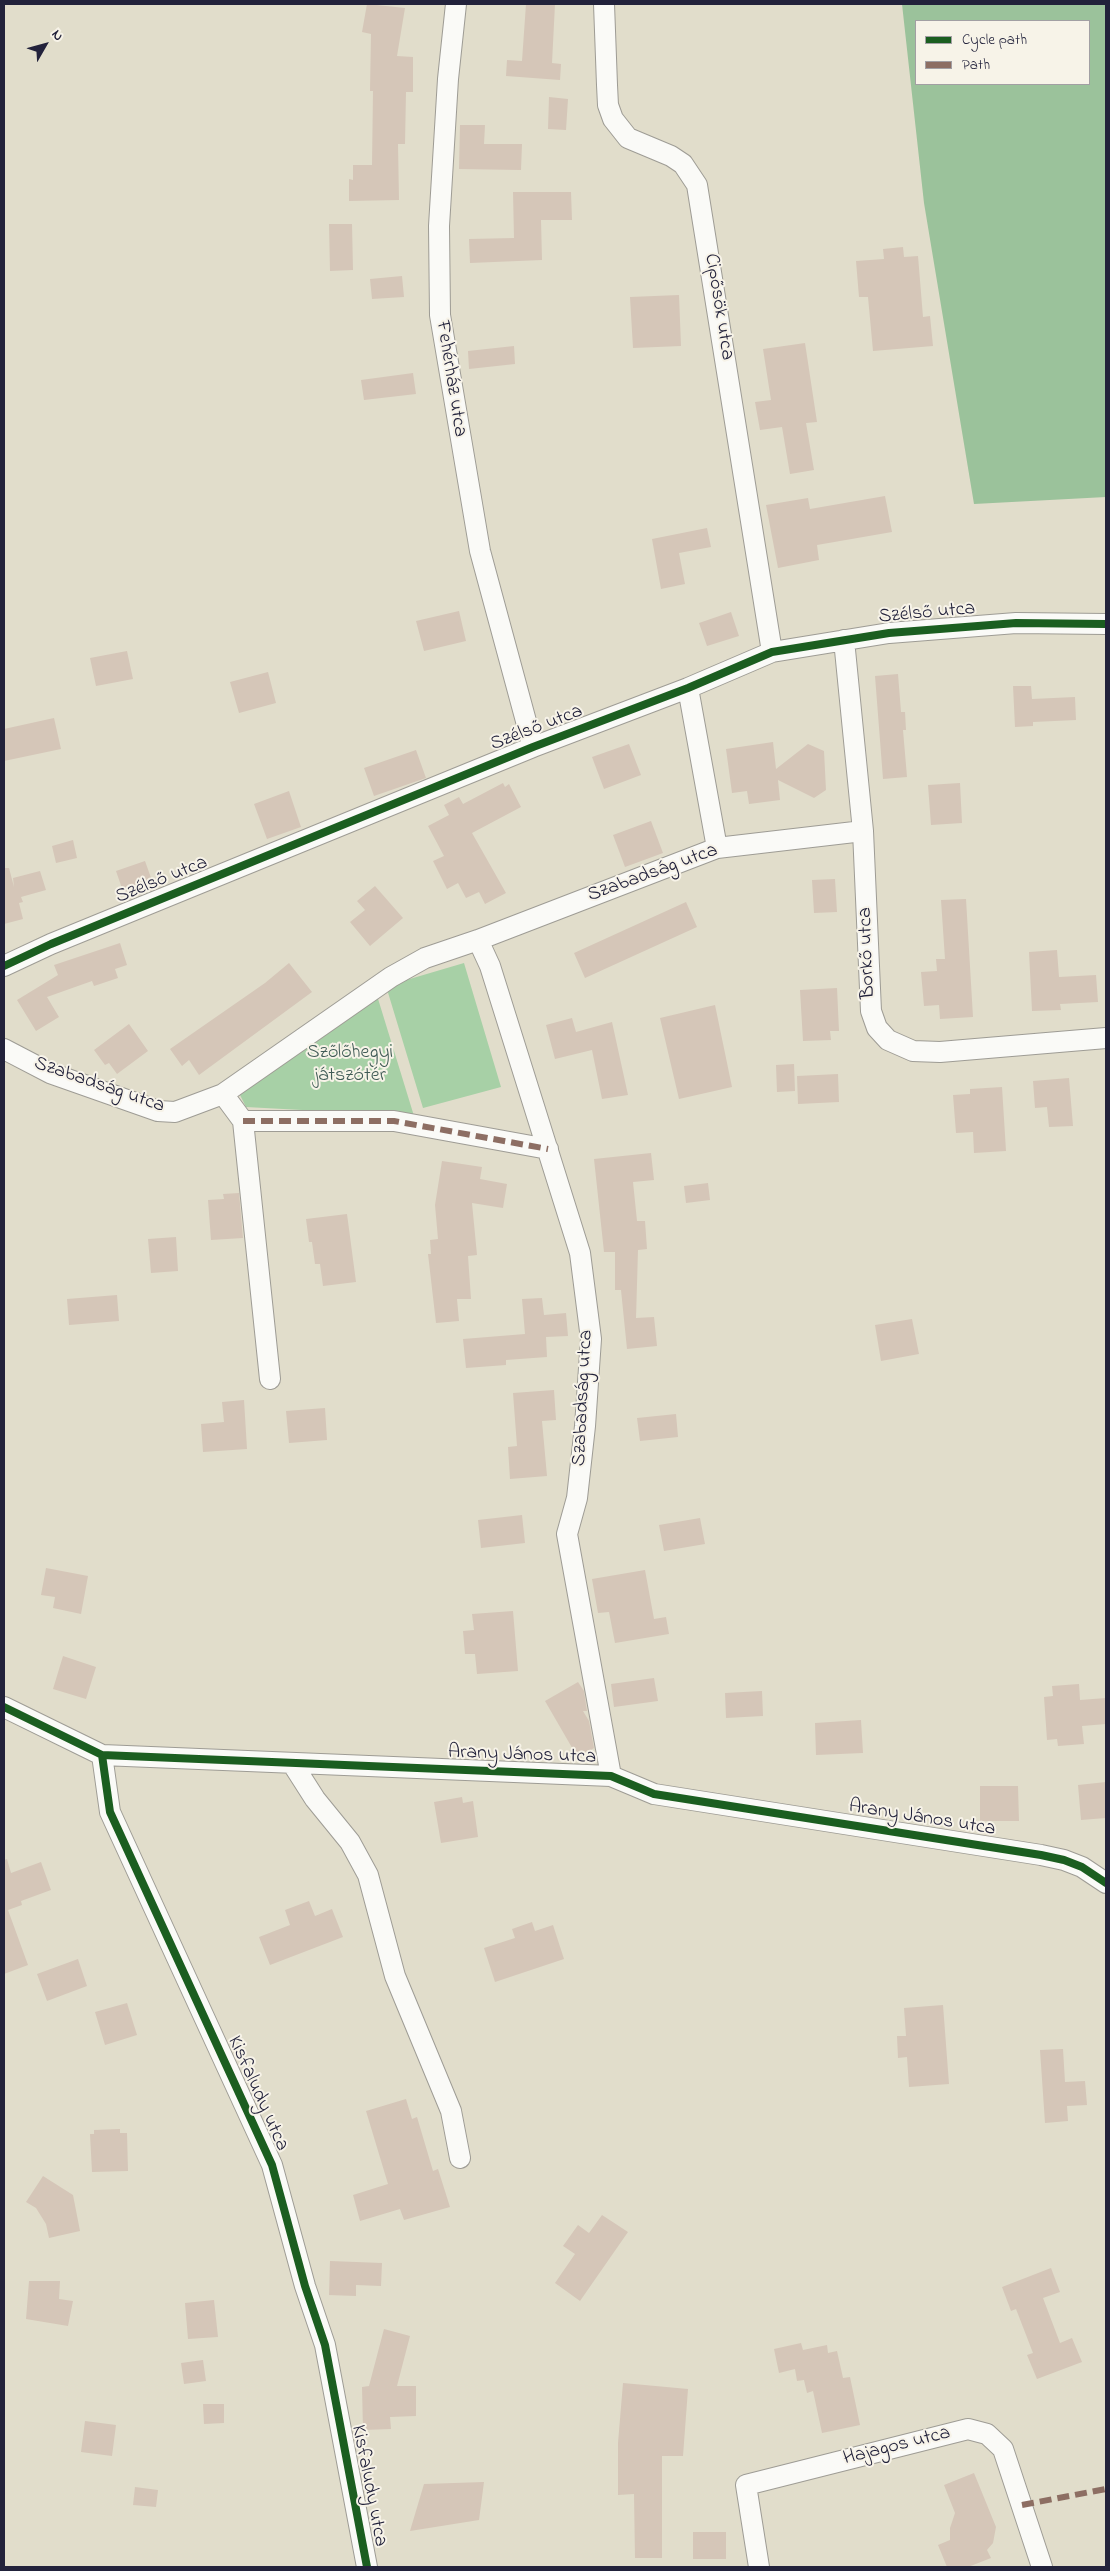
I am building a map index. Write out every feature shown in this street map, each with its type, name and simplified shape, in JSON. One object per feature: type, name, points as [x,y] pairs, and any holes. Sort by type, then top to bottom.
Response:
[{"type":"street","name":"Fehérház utca","points":[[456,4],[448,80],[439,226],[440,315],[480,551],[533,747]]},
{"type":"street","name":"Cipősök utca","points":[[604,4],[606,85],[608,105],[613,119],[628,138],[671,156],[683,164],[697,185],[772,652]]},
{"type":"street","name":"Szélső utca","points":[[4,966],[51,944],[533,747],[688,688],[772,652],[888,633],[1016,623],[1106,624]]},
{"type":"street","name":"Borkő utca","points":[[844,640],[864,830],[871,1012],[877,1028],[888,1040],[913,1051],[940,1052],[1106,1038]]},
{"type":"street","points":[[688,688],[716,848]]},
{"type":"street","name":"Szabadság utca","points":[[4,1049],[50,1073],[158,1111],[175,1112],[223,1094],[391,977],[426,958],[478,940],[716,848],[864,830]]},
{"type":"street","name":"Szabadság utca","points":[[478,940],[490,966],[580,1254],[591,1339],[585,1426],[577,1498],[567,1534],[611,1776]]},
{"type":"street","points":[[223,1094],[243,1120],[270,1379]]},
{"type":"street","points":[[243,1120],[394,1121],[548,1149]]},
{"type":"street","points":[[4,1707],[102,1755]]},
{"type":"street","name":"Arany János utca","points":[[102,1755],[611,1776],[654,1794],[1041,1854],[1082,1867],[1106,1883]]},
{"type":"street","name":"Kisfaludy utca","points":[[102,1755],[110,1812],[272,2165],[305,2286],[325,2344],[367,2567]]},
{"type":"street","points":[[292,1763],[315,1799],[350,1842],[368,1875],[395,1976],[451,2110],[460,2158]]},
{"type":"street","name":"Hajagos utca","points":[[759,2567],[746,2485],[968,2430],[987,2434],[1003,2449],[1042,2567]]},
{"type":"green space","points":[[902,4],[1106,4],[1106,497],[974,504],[924,203]]},
{"type":"green space","points":[[464,963],[501,1087],[423,1108],[386,986]]},
{"type":"green space","name":"Szőlőhegyi játszótér","points":[[375,989],[414,1116],[246,1107],[237,1089]]},
{"type":"building","points":[[367,4],[405,8],[397,56],[413,57],[413,92],[406,92],[405,144],[398,144],[399,200],[349,201],[349,179],[353,180],[353,165],[372,165],[373,91],[370,91],[371,34],[362,32]]},
{"type":"building","points":[[526,4],[555,4],[552,63],[561,64],[560,80],[506,76],[507,60],[522,61]]},
{"type":"building","points":[[549,97],[568,99],[566,130],[548,129]]},
{"type":"building","points":[[460,125],[485,125],[484,144],[522,144],[521,170],[459,169]]},
{"type":"building","points":[[513,192],[571,192],[572,220],[541,220],[542,260],[470,263],[469,239],[514,238]]},
{"type":"building","points":[[329,224],[352,224],[353,270],[330,271]]},
{"type":"building","points":[[903,247],[904,257],[918,256],[923,317],[930,316],[933,346],[873,351],[868,297],[859,297],[856,261],[884,259],[883,249]]},
{"type":"building","points":[[402,276],[404,297],[372,299],[370,279]]},
{"type":"building","points":[[679,295],[681,346],[633,348],[630,297]]},
{"type":"building","points":[[805,343],[817,422],[806,423],[814,470],[790,474],[782,427],[760,430],[755,402],[771,400],[763,349]]},
{"type":"building","points":[[514,346],[515,364],[469,369],[468,351]]},
{"type":"building","points":[[413,373],[416,394],[364,400],[361,380]]},
{"type":"building","points":[[885,496],[892,532],[817,545],[819,560],[778,568],[766,505],[808,498],[810,509]]},
{"type":"building","points":[[707,528],[711,547],[679,553],[685,584],[661,589],[652,539]]},
{"type":"building","points":[[459,611],[466,641],[424,651],[416,621]]},
{"type":"building","points":[[731,612],[739,636],[707,646],[699,623]]},
{"type":"building","points":[[127,651],[133,679],[96,686],[90,658]]},
{"type":"building","points":[[268,672],[276,703],[239,713],[230,682]]},
{"type":"building","points":[[898,674],[901,712],[905,712],[906,730],[903,730],[907,777],[883,779],[875,676]]},
{"type":"building","points":[[1013,686],[1031,686],[1032,699],[1075,697],[1076,720],[1033,722],[1033,726],[1015,727]]},
{"type":"building","points":[[54,718],[61,749],[4,761],[4,729]]},
{"type":"building","points":[[773,742],[776,769],[808,744],[824,751],[826,790],[814,798],[778,780],[780,800],[749,804],[747,791],[732,793],[726,749]]},
{"type":"building","points":[[629,744],[641,775],[604,789],[592,757]]},
{"type":"building","points":[[416,750],[426,778],[374,796],[364,768]]},
{"type":"building","points":[[503,783],[505,787],[509,784],[521,807],[472,833],[506,893],[485,904],[479,892],[466,898],[458,883],[447,889],[433,861],[444,856],[428,826],[449,815],[444,805],[459,797],[463,804]]},
{"type":"building","points":[[960,783],[962,823],[931,825],[928,785]]},
{"type":"building","points":[[289,791],[301,827],[267,839],[254,804]]},
{"type":"building","points":[[651,821],[663,853],[625,867],[613,835]]},
{"type":"building","points":[[73,840],[77,858],[56,863],[52,846]]},
{"type":"building","points":[[145,861],[155,889],[126,900],[116,871]]},
{"type":"building","points":[[4,868],[9,868],[14,887],[13,878],[40,871],[46,890],[21,897],[23,902],[19,903],[23,919],[4,924]]},
{"type":"building","points":[[835,879],[837,912],[814,913],[812,880]]},
{"type":"building","points":[[375,886],[403,918],[370,946],[350,922],[365,910],[357,901]]},
{"type":"building","points":[[966,899],[973,1017],[940,1019],[939,1005],[924,1006],[921,972],[937,971],[936,959],[945,959],[941,900]]},
{"type":"building","points":[[686,902],[697,927],[585,978],[574,953]]},
{"type":"building","points":[[120,943],[127,965],[115,969],[118,978],[94,986],[92,981],[47,997],[59,1017],[36,1031],[17,1000],[58,975],[54,965]]},
{"type":"building","points":[[1057,950],[1059,977],[1096,975],[1098,1002],[1060,1004],[1061,1010],[1032,1011],[1029,952]]},
{"type":"building","points":[[289,963],[312,992],[199,1075],[189,1060],[182,1066],[170,1049],[265,983]]},
{"type":"building","points":[[837,988],[839,1031],[830,1031],[831,1040],[803,1041],[800,990]]},
{"type":"building","points":[[715,1005],[732,1087],[679,1099],[660,1018]]},
{"type":"building","points":[[572,1018],[576,1032],[612,1022],[628,1095],[602,1099],[592,1050],[555,1059],[546,1025]]},
{"type":"building","points":[[129,1024],[148,1051],[117,1074],[109,1063],[105,1065],[94,1050]]},
{"type":"building","points":[[794,1064],[795,1091],[777,1092],[776,1065]]},
{"type":"building","points":[[838,1074],[839,1102],[798,1104],[797,1076]]},
{"type":"building","points":[[1069,1078],[1073,1126],[1049,1127],[1047,1107],[1035,1108],[1033,1081]]},
{"type":"building","points":[[1002,1087],[1006,1151],[974,1153],[973,1132],[956,1133],[953,1095],[970,1094],[970,1089]]},
{"type":"building","points":[[651,1153],[654,1180],[633,1182],[637,1221],[645,1221],[647,1249],[638,1250],[636,1318],[654,1317],[657,1346],[627,1349],[621,1290],[615,1290],[615,1252],[604,1252],[594,1159]]},
{"type":"building","points":[[442,1161],[482,1167],[480,1179],[507,1184],[503,1208],[472,1203],[477,1255],[468,1256],[471,1299],[457,1299],[459,1321],[436,1323],[428,1254],[431,1254],[430,1240],[438,1239],[435,1205]]},
{"type":"building","points":[[708,1183],[710,1200],[686,1203],[684,1186]]},
{"type":"building","points":[[239,1193],[243,1238],[211,1240],[208,1200],[224,1199],[223,1194]]},
{"type":"building","points":[[347,1214],[356,1282],[323,1286],[320,1264],[315,1264],[312,1242],[309,1242],[306,1219]]},
{"type":"building","points":[[176,1237],[178,1271],[151,1273],[148,1239]]},
{"type":"building","points":[[117,1295],[119,1321],[69,1325],[67,1299]]},
{"type":"building","points":[[542,1298],[544,1315],[566,1313],[568,1336],[546,1337],[547,1357],[506,1360],[506,1365],[466,1368],[463,1339],[525,1334],[522,1299]]},
{"type":"building","points":[[912,1319],[919,1354],[881,1361],[875,1325]]},
{"type":"building","points":[[554,1390],[556,1420],[542,1421],[547,1476],[510,1479],[508,1447],[517,1446],[513,1393]]},
{"type":"building","points":[[244,1400],[247,1449],[203,1452],[201,1424],[224,1422],[222,1402]]},
{"type":"building","points":[[325,1408],[327,1440],[289,1443],[286,1411]]},
{"type":"building","points":[[676,1414],[678,1437],[640,1441],[637,1418]]},
{"type":"building","points":[[522,1515],[525,1543],[481,1548],[478,1520]]},
{"type":"building","points":[[700,1518],[705,1544],[664,1551],[659,1525]]},
{"type":"building","points":[[46,1568],[88,1576],[81,1614],[53,1608],[55,1597],[41,1595]]},
{"type":"building","points":[[645,1570],[654,1619],[666,1617],[669,1634],[615,1643],[609,1612],[598,1613],[592,1579]]},
{"type":"building","points":[[513,1611],[518,1671],[477,1674],[475,1654],[465,1654],[463,1631],[474,1630],[472,1614]]},
{"type":"building","points":[[63,1656],[96,1667],[86,1699],[53,1689]]},
{"type":"building","points":[[654,1678],[658,1701],[614,1707],[611,1684]]},
{"type":"building","points":[[578,1682],[584,1691],[587,1711],[583,1711],[589,1721],[594,1748],[578,1758],[545,1701]]},
{"type":"building","points":[[1079,1684],[1080,1700],[1106,1698],[1106,1724],[1082,1726],[1084,1744],[1058,1746],[1057,1739],[1047,1740],[1044,1697],[1053,1696],[1052,1686]]},
{"type":"building","points":[[762,1691],[763,1716],[726,1718],[725,1693]]},
{"type":"building","points":[[861,1720],[863,1753],[816,1755],[815,1723]]},
{"type":"building","points":[[1106,1782],[1106,1818],[1081,1820],[1078,1785]]},
{"type":"building","points":[[980,1786],[1018,1786],[1019,1821],[980,1821]]},
{"type":"building","points":[[462,1797],[463,1803],[473,1801],[478,1837],[441,1843],[434,1802]]},
{"type":"building","points":[[7,1859],[11,1873],[41,1862],[51,1890],[21,1901],[22,1905],[8,1910],[28,1965],[4,1974],[4,1860]]},
{"type":"building","points":[[309,1901],[315,1916],[332,1909],[343,1937],[270,1965],[259,1937],[290,1925],[285,1910]]},
{"type":"building","points":[[532,1922],[535,1931],[553,1925],[564,1959],[495,1982],[484,1948],[515,1938],[512,1929]]},
{"type":"building","points":[[78,1959],[87,1986],[47,2001],[37,1974]]},
{"type":"building","points":[[127,2003],[137,2035],[105,2045],[95,2012]]},
{"type":"building","points":[[943,2005],[949,2084],[909,2087],[907,2057],[898,2058],[897,2036],[906,2036],[904,2008]]},
{"type":"building","points":[[1063,2049],[1065,2082],[1085,2081],[1087,2105],[1067,2106],[1068,2121],[1045,2123],[1040,2050]]},
{"type":"building","points":[[406,2099],[412,2119],[417,2117],[433,2171],[438,2169],[450,2207],[404,2220],[400,2209],[360,2221],[353,2195],[388,2184],[366,2111]]},
{"type":"building","points":[[120,2129],[120,2133],[127,2133],[128,2171],[92,2172],[90,2134],[94,2134],[94,2130]]},
{"type":"building","points":[[43,2176],[73,2195],[80,2231],[49,2238],[46,2224],[36,2208],[26,2202]]},
{"type":"building","points":[[602,2215],[628,2232],[580,2301],[555,2283],[575,2254],[563,2246],[578,2225],[589,2233]]},
{"type":"building","points":[[330,2261],[382,2263],[381,2286],[356,2285],[356,2296],[329,2295]]},
{"type":"building","points":[[1051,2268],[1060,2292],[1043,2298],[1060,2343],[1072,2338],[1082,2362],[1037,2379],[1027,2355],[1033,2353],[1016,2309],[1011,2311],[1002,2287]]},
{"type":"building","points":[[29,2281],[60,2281],[59,2299],[73,2301],[68,2326],[26,2319]]},
{"type":"building","points":[[214,2300],[218,2337],[188,2339],[185,2303]]},
{"type":"building","points":[[384,2329],[410,2336],[397,2386],[416,2386],[416,2416],[390,2417],[391,2429],[363,2430],[362,2387],[369,2386]]},
{"type":"building","points":[[801,2343],[803,2350],[827,2345],[828,2353],[837,2351],[843,2378],[850,2377],[860,2425],[822,2433],[813,2391],[807,2393],[804,2380],[797,2381],[795,2369],[779,2373],[774,2349]]},
{"type":"building","points":[[203,2360],[206,2381],[184,2384],[181,2363]]},
{"type":"building","points":[[623,2383],[688,2389],[683,2456],[662,2456],[662,2558],[635,2558],[634,2494],[618,2495],[618,2443]]},
{"type":"building","points":[[203,2404],[224,2404],[224,2423],[204,2424]]},
{"type":"building","points":[[85,2421],[116,2425],[112,2456],[81,2452]]},
{"type":"building","points":[[974,2473],[996,2527],[993,2543],[987,2550],[991,2558],[968,2567],[947,2567],[938,2545],[950,2540],[950,2528],[955,2513],[944,2485]]},
{"type":"building","points":[[484,2482],[479,2520],[410,2531],[424,2484]]},
{"type":"building","points":[[135,2487],[158,2490],[156,2507],[133,2505]]},
{"type":"building","points":[[693,2532],[726,2532],[726,2559],[693,2559]]},
{"type":"marked path","points":[[243,1121],[394,1121],[548,1149]]},
{"type":"marked path","points":[[1022,2505],[1106,2489]]},
{"type":"cycle path","points":[[4,966],[51,944],[533,747],[688,688],[772,652],[889,633],[1016,623],[1106,624]]},
{"type":"cycle path","points":[[4,1707],[102,1755],[611,1776],[654,1794],[1041,1855],[1064,1860],[1082,1867],[1106,1883]]},
{"type":"cycle path","points":[[102,1755],[110,1812],[272,2165],[305,2286],[325,2345],[367,2567]]}]
